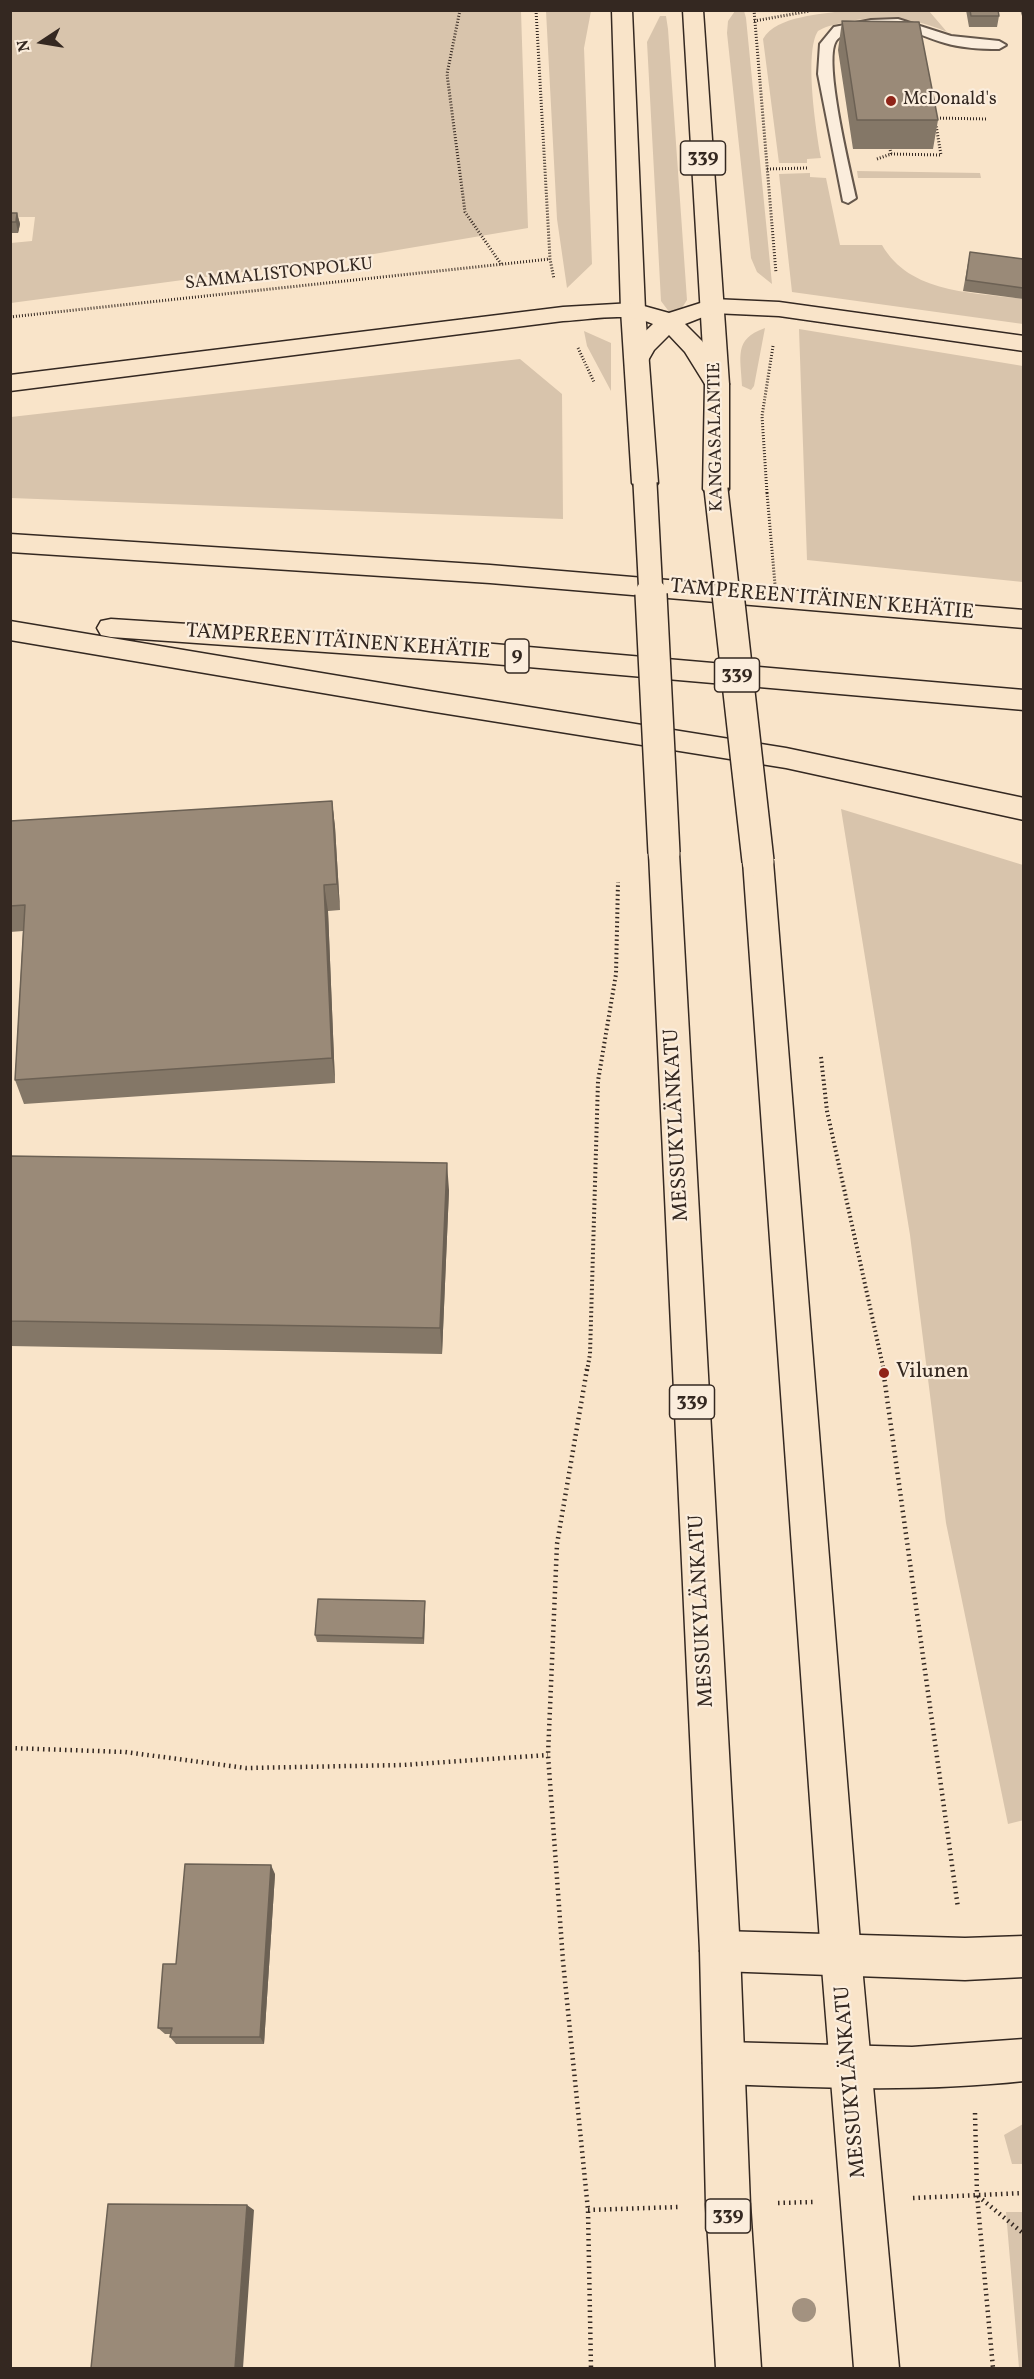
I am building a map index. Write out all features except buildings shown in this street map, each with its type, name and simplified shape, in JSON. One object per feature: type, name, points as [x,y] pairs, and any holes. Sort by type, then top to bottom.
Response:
[{"type":"main road","name":"339","points":[[622,10],[633,310],[637,358]]},
{"type":"main road","name":"KANGASALANTIE","points":[[693,10],[717,384],[716,489],[758,861]]},
{"type":"main road","points":[[637,358],[644,346],[668,323],[687,313],[713,306],[779,309],[1023,344]]},
{"type":"main road","points":[[10,383],[563,314],[633,310],[652,314],[668,323],[692,343],[707,363],[717,384]]},
{"type":"main road","name":"MESSUKYLÄNKATU","points":[[637,358],[720,1951],[728,2205],[739,2368]]},
{"type":"main road","name":"TAMPEREEN ITÄINEN KEHÄTIE","points":[[10,543],[490,574],[1023,619]]},
{"type":"main road","name":"TAMPEREEN ITÄINEN KEHÄTIE","points":[[10,622],[494,654],[1023,700]]},
{"type":"main road","points":[[10,630],[429,701],[786,758],[1023,809]]},
{"type":"main road","name":"MESSUKYLÄNKATU","points":[[758,861],[799,1377],[841,1955],[877,2368]]},
{"type":"main road","points":[[720,1951],[965,1959],[1023,1956]]},
{"type":"main road","points":[[724,2063],[850,2067],[974,2067],[1023,2060]]},
{"type":"lane","points":[[848,198],[825,74],[827,44],[839,30],[893,37],[930,35],[973,44],[999,45]]},
{"type":"path","points":[[460,10],[447,74],[465,212],[501,264]]},
{"type":"path","points":[[536,10],[550,259],[563,314],[596,386]]},
{"type":"path","points":[[754,10],[779,309],[762,416],[767,493]]},
{"type":"path","points":[[754,21],[811,10]]},
{"type":"path","points":[[891,154],[941,155],[934,109]]},
{"type":"path","points":[[927,118],[988,119]]},
{"type":"path","points":[[767,169],[809,168]]},
{"type":"path","name":"SAMMALISTONPOLKU","points":[[10,317],[550,259]]},
{"type":"path","points":[[591,2368],[588,2210],[563,1961],[548,1755],[556,1544],[590,1354],[598,1081],[616,974],[618,872]]},
{"type":"path","points":[[821,1053],[827,1111],[885,1373],[965,1959]]},
{"type":"path","points":[[10,1748],[125,1752],[246,1768],[403,1765],[548,1755]]},
{"type":"path","points":[[974,2067],[977,2195],[993,2368]]},
{"type":"path","points":[[588,2210],[1023,2193]]},
{"type":"path","points":[[977,2195],[1023,2234]]},
{"type":"shaded area","points":[[847,10],[929,11],[947,32],[911,21],[887,18],[849,21],[818,31],[814,41],[811,73],[821,158],[807,159],[807,163],[779,163],[763,39],[770,31],[789,21]]},
{"type":"shaded area","points":[[10,11],[521,11],[528,228],[362,256],[11,303],[11,243],[32,241],[35,217],[11,217]]},
{"type":"shaded area","points":[[546,11],[591,11],[584,48],[592,264],[567,288],[557,219]]},
{"type":"shaded area","points":[[735,11],[744,11],[746,18],[772,284],[757,272],[751,258],[727,33],[728,21]]},
{"type":"shaded area","points":[[660,16],[666,16],[668,29],[687,300],[680,311],[670,313],[661,301],[647,42]]},
{"type":"shaded area","points":[[857,171],[980,173],[981,178],[858,178]]},
{"type":"shaded area","points":[[810,173],[810,177],[826,178],[840,245],[882,245],[894,261],[909,273],[926,282],[964,292],[1023,299],[1023,324],[792,292],[779,174]]},
{"type":"shaded area","points":[[765,328],[754,386],[751,390],[742,386],[741,350],[748,338]]},
{"type":"shaded area","points":[[799,329],[1023,366],[1023,582],[807,560]]},
{"type":"shaded area","points":[[584,331],[611,343],[611,391],[587,346]]},
{"type":"shaded area","points":[[520,359],[562,394],[563,519],[11,498],[11,417]]},
{"type":"shaded area","points":[[841,809],[1023,865],[1024,1820],[1008,1824],[946,1523],[910,1235]]},
{"type":"shaded area","points":[[1023,2124],[1023,2164],[1012,2164],[1004,2135]]},
{"type":"shaded area","points":[[1006,2212],[1023,2212],[1023,2368],[1019,2368]]},
{"type":"place","name":"McDonald's","points":[[891,101]]},
{"type":"place","name":"Vilunen","points":[[884,1373]]}]
